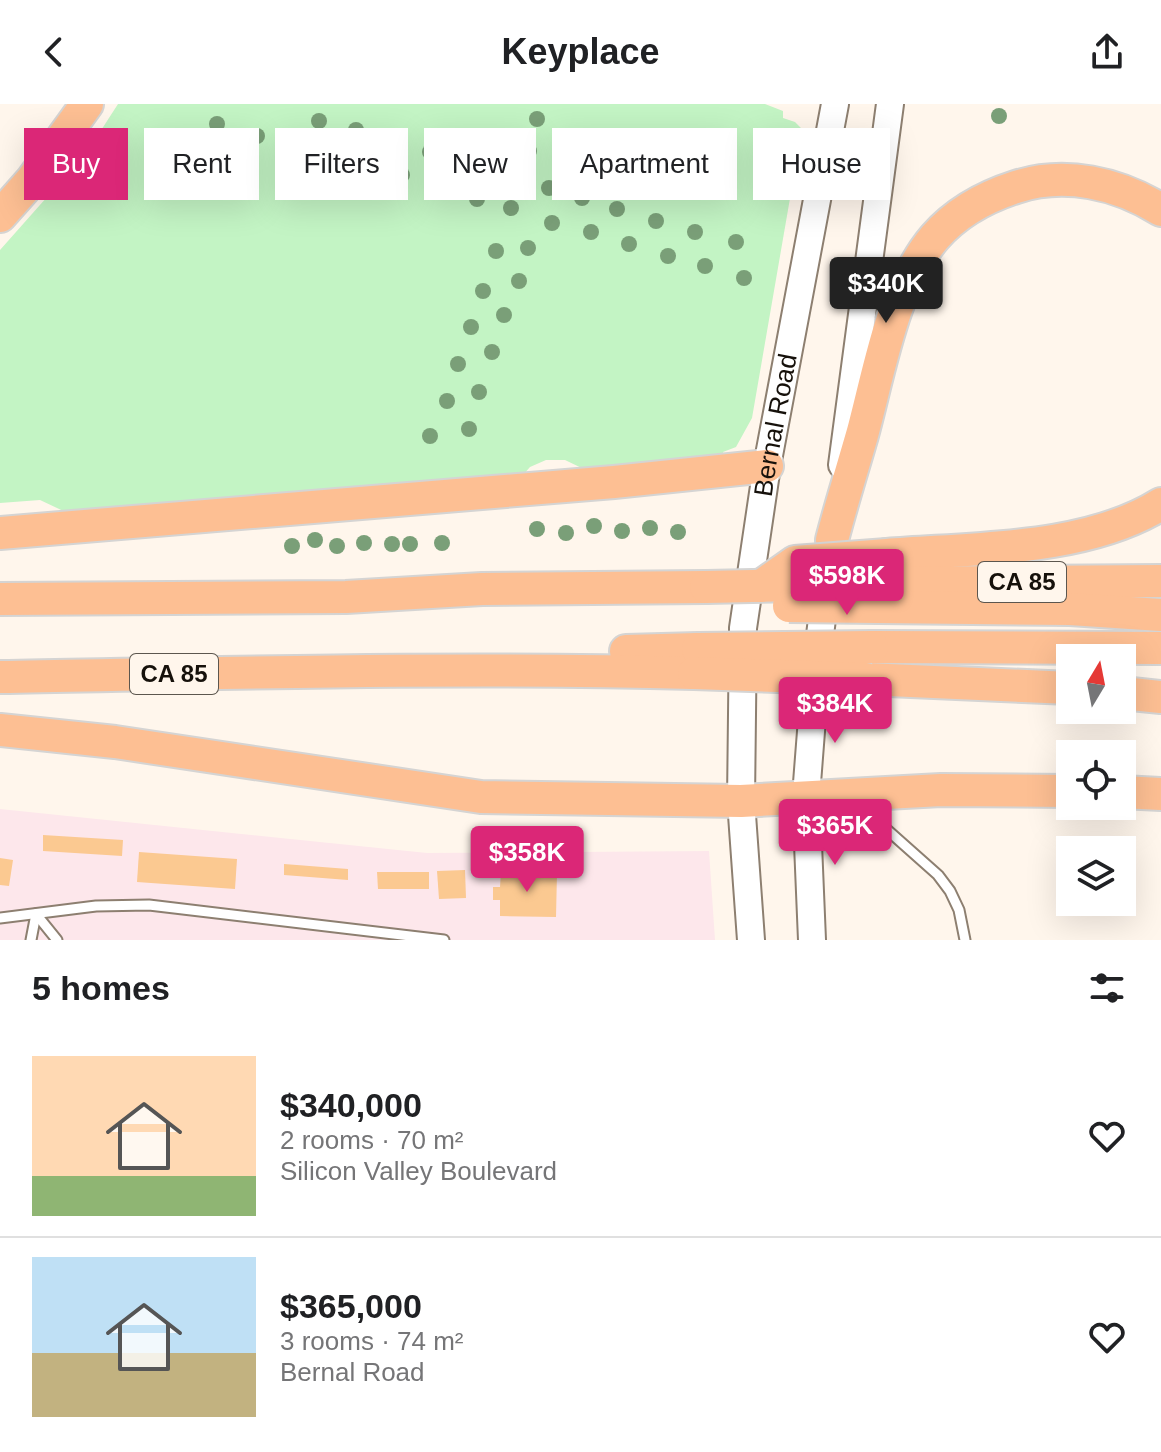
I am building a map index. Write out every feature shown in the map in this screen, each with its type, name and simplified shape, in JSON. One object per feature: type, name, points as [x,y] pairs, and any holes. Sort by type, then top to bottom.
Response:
[{"type":"highway","points":[[0,216],[32,180],[87,104]]},
{"type":"highway","points":[[832,540],[887,335],[914,269],[934,238],[971,206],[1031,182],[1075,180],[1104,184],[1161,210]]},
{"type":"highway","points":[[0,533],[582,485],[767,466]]},
{"type":"highway","points":[[883,582],[992,547],[1091,535],[1117,527],[1161,504]]},
{"type":"highway","name":"CA 85","points":[[705,596],[761,586],[883,582],[1161,581]]},
{"type":"highway","points":[[0,599],[346,597],[482,589],[653,587],[705,596],[883,582],[1070,609],[1161,615]]},
{"type":"highway","points":[[696,661],[872,647],[1161,648]]},
{"type":"highway","name":"CA 85","points":[[0,677],[566,670],[696,661],[866,679],[1056,687]]},
{"type":"highway","points":[[1136,694],[1161,697]]},
{"type":"highway","points":[[0,730],[115,742],[481,797],[741,801],[941,790],[1056,791]]},
{"type":"highway","points":[[1136,793],[1161,794]]},
{"type":"main road","name":"Bernal Road","points":[[751,940],[741,801],[743,628],[767,466],[835,104]]},
{"type":"main road","points":[[812,940],[806,796],[816,667],[890,104]]},
{"type":"lane","points":[[855,795],[884,827],[938,875],[959,910],[965,940]]},
{"type":"lane","points":[[0,918],[96,906],[149,905],[444,940]]},
{"type":"lane","points":[[31,940],[36,914]]},
{"type":"lane","points":[[36,914],[57,940]]},
{"type":"shaded area","points":[[0,809],[427,853],[709,851],[715,940],[0,940]]},
{"type":"green space","points":[[118,104],[765,104],[783,111],[783,118],[801,128],[753,128],[753,200],[790,200],[752,418],[736,447],[723,452],[725,458],[590,472],[565,460],[546,460],[530,467],[523,475],[74,516],[40,500],[0,503],[0,250],[44,200],[128,200],[128,128],[102,128]]},
{"type":"building","points":[[43,835],[123,840],[122,856],[43,851]]},
{"type":"building","points":[[139,852],[237,859],[235,889],[137,882]]},
{"type":"building","points":[[0,858],[13,860],[9,886],[0,885]]},
{"type":"building","points":[[284,864],[348,869],[348,880],[284,875]]},
{"type":"building","points":[[465,870],[466,898],[439,899],[437,871]]},
{"type":"building","points":[[377,872],[429,872],[429,889],[378,889]]},
{"type":"building","points":[[501,872],[557,873],[556,917],[500,916],[500,900],[493,900],[493,887],[500,887]]}]
